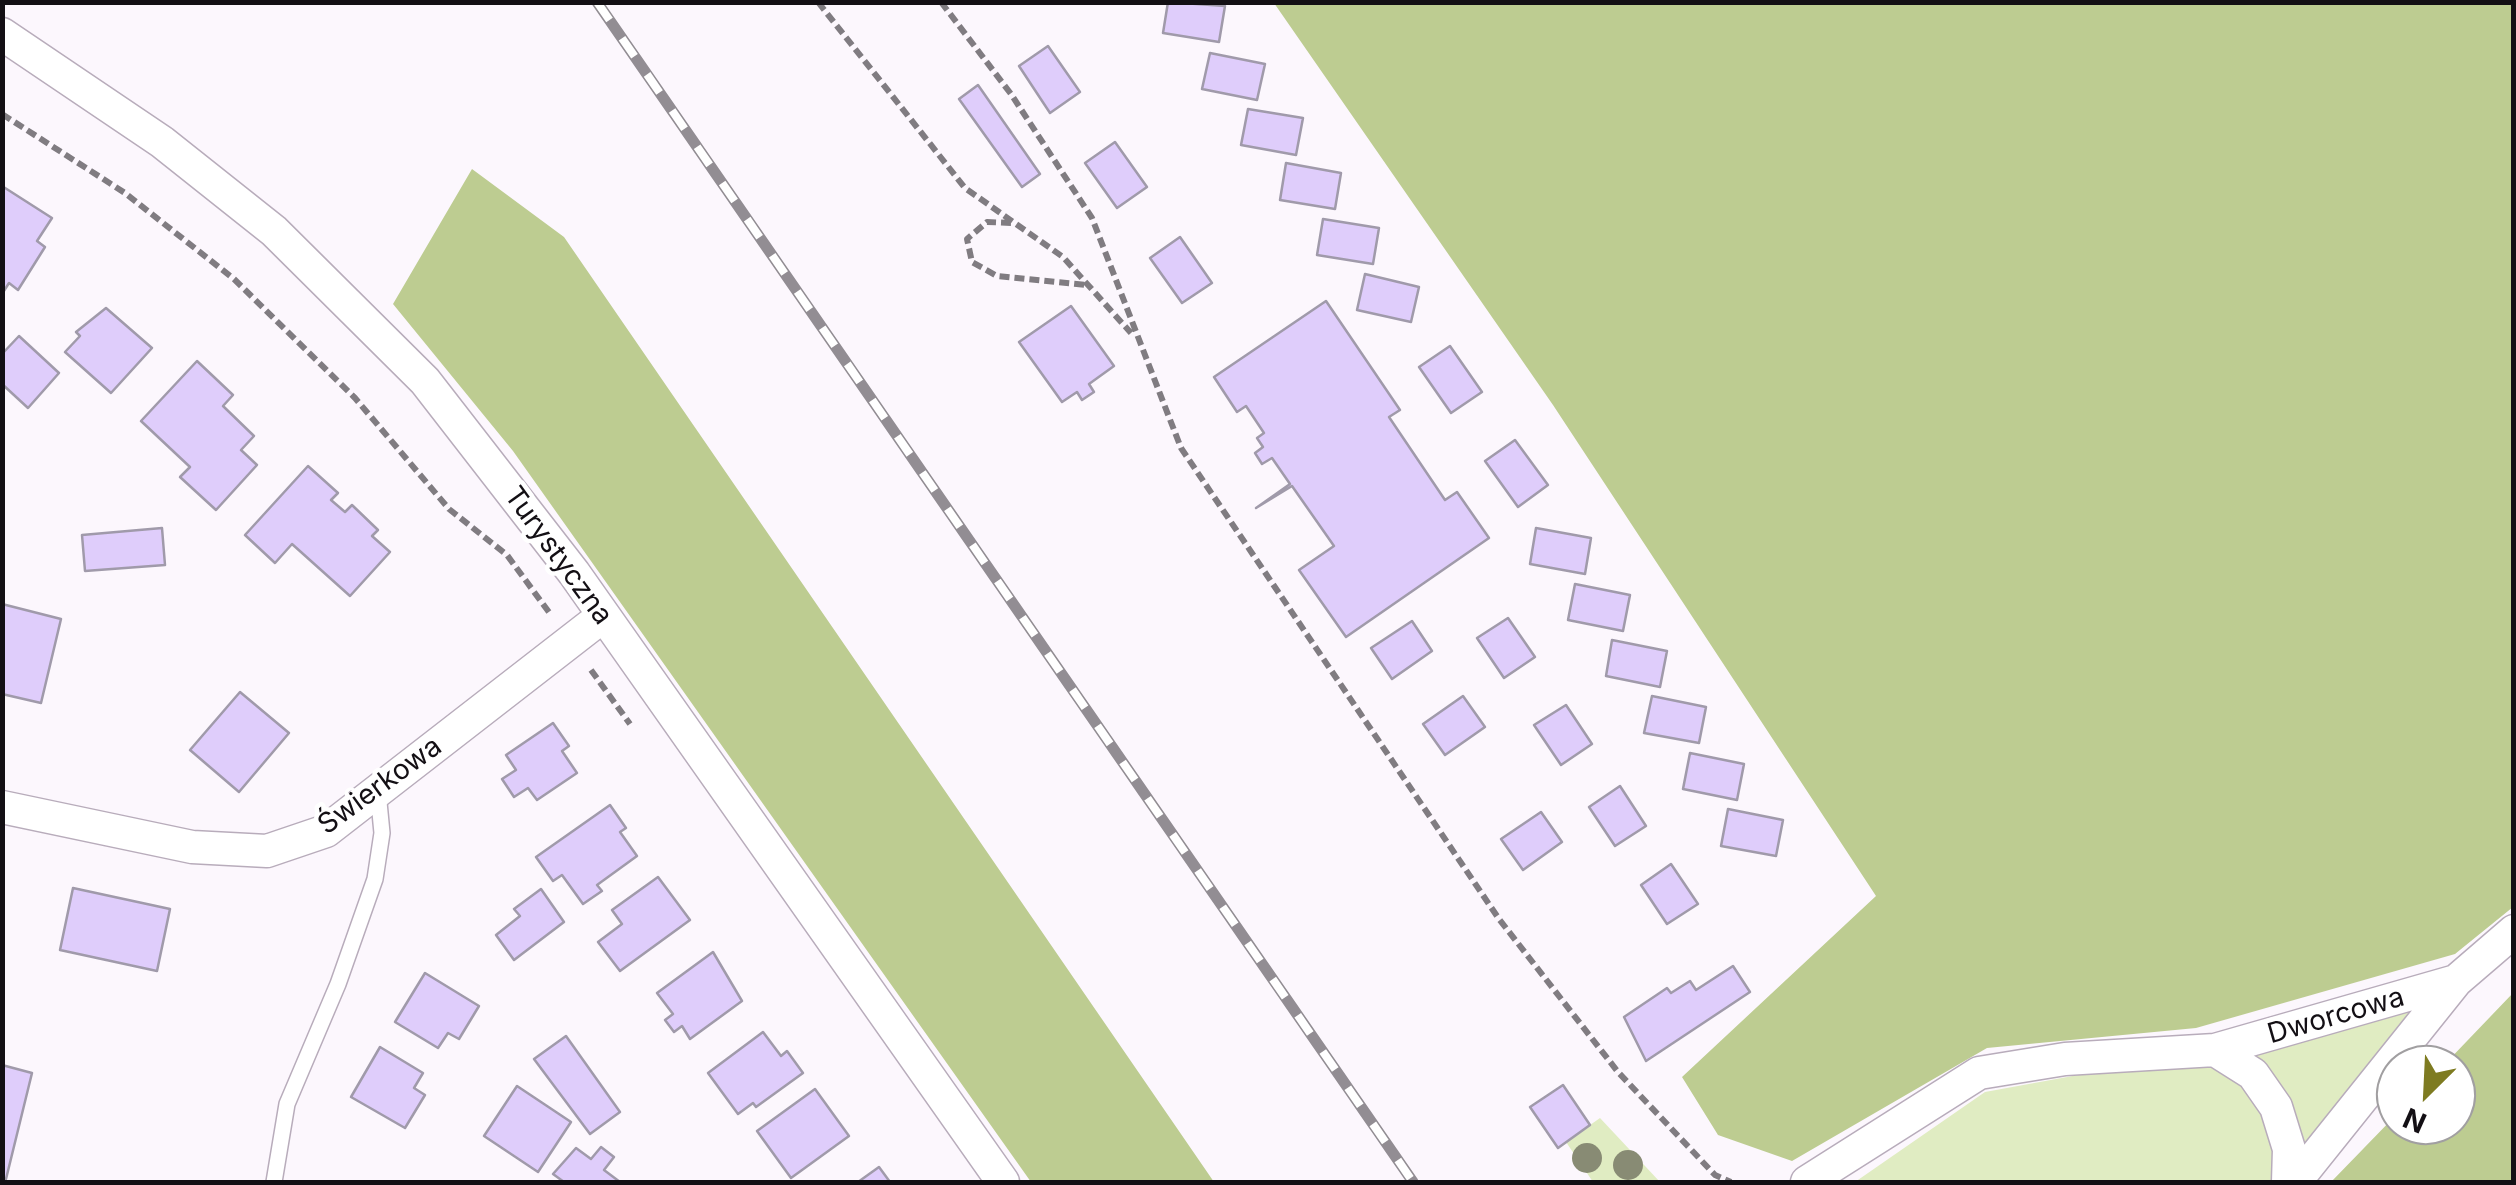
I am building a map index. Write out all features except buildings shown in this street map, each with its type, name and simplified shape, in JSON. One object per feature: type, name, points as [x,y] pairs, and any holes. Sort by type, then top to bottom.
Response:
[{"type":"street","name":"Turystyczna","points":[[2,34],[162,142],[274,231],[425,381],[603,616],[1003,1182]]},
{"type":"street","name":"Świerkowa","points":[[2,807],[192,847],[267,851],[326,831],[603,616]]},
{"type":"street","name":"Dworcowa","points":[[2292,1182],[2456,980],[2514,931]]},
{"type":"street","name":"Dworcowa","points":[[1807,1182],[1979,1073],[2064,1058],[2215,1050],[2456,980]]},
{"type":"street","points":[[2215,1050],[2253,1074],[2276,1107],[2289,1149],[2292,1182]]},
{"type":"lane","points":[[274,1182],[287,1104],[338,984],[375,878],[382,833],[378,792]]},
{"type":"path","points":[[818,2],[965,188],[1063,257],[1135,338]]},
{"type":"path","points":[[941,2],[1011,94],[1092,218],[1135,338],[1181,448],[1499,920],[1618,1072],[1715,1175],[1731,1182]]},
{"type":"path","points":[[2,114],[125,194],[234,279],[355,398],[448,509],[508,554],[639,736]]},
{"type":"path","points":[[1012,223],[986,222],[968,239],[972,262],[997,276],[1026,281],[1053,278],[1089,286]]},
{"type":"green space","points":[[1274,3],[2513,3],[2513,907],[2455,954],[2196,1028],[1987,1048],[1792,1161],[1718,1135],[1682,1077],[1876,896],[1553,405]]},
{"type":"green space","points":[[472,169],[564,237],[1214,1182],[1031,1182],[513,451],[393,304]]},
{"type":"green space","points":[[2456,981],[2402,1045],[2376,1045],[2376,1076],[2286,1182],[1855,1182],[1985,1092],[2215,1050]]},
{"type":"green space","points":[[2513,993],[2513,1182],[2331,1182],[2376,1136],[2376,1145],[2476,1145],[2476,1045],[2463,1045]]},
{"type":"green space","points":[[1600,1118],[1660,1182],[1593,1182],[1566,1142]]},
{"type":"railway","points":[[597,2],[1413,1182]]}]
